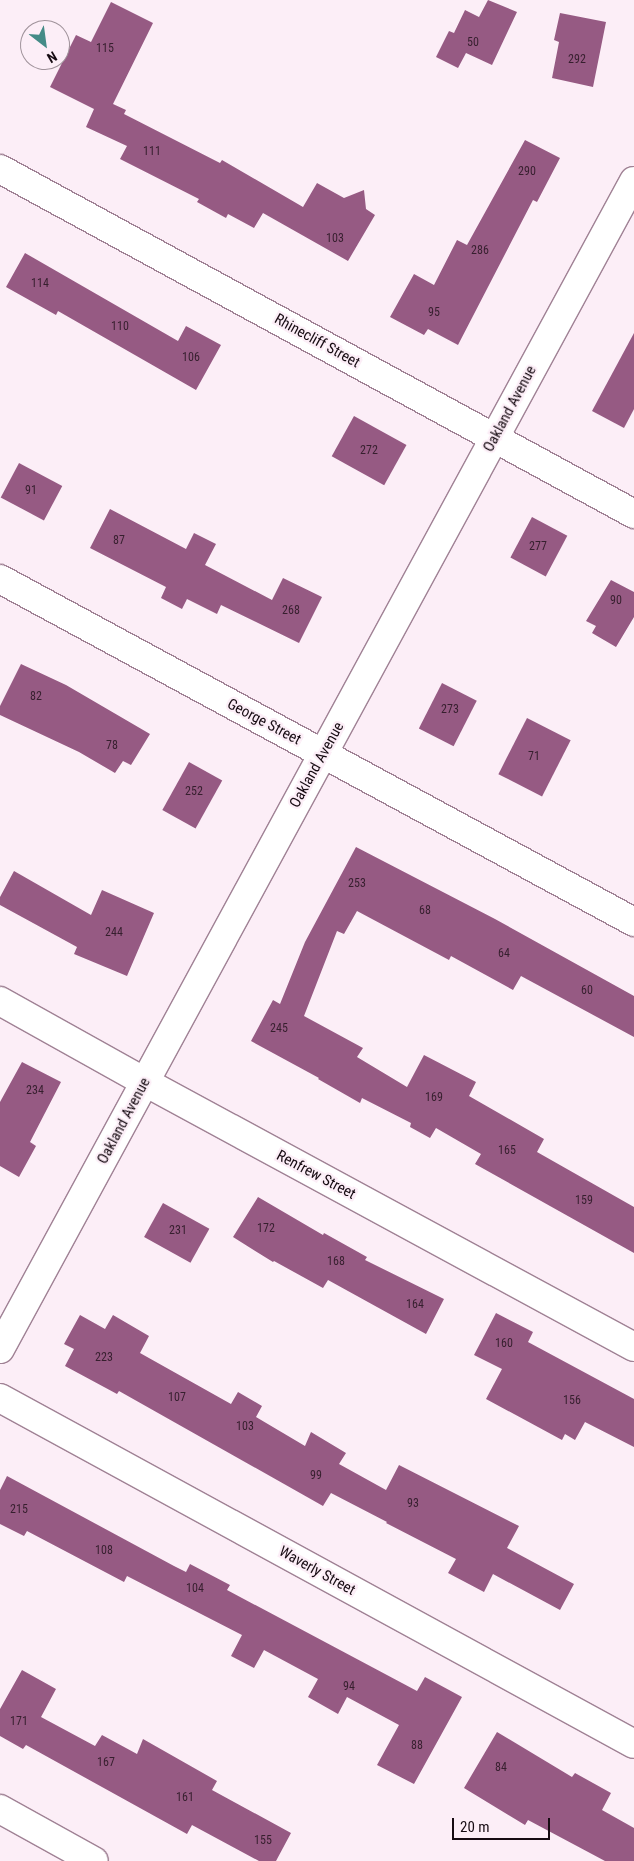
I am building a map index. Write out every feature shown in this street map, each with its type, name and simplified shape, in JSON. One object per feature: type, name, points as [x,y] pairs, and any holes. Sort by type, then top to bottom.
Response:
[{"type":"street","name":"Rhinecliff Street","points":[[0,169],[634,514]]},
{"type":"street","name":"Oakland Avenue","points":[[0,1349],[634,181]]},
{"type":"street","name":"George Street","points":[[0,579],[634,922]]},
{"type":"street","name":"Renfrew Street","points":[[0,1001],[145,1082],[634,1347]]},
{"type":"street","name":"Waverly Street","points":[[0,1398],[634,1744]]},
{"type":"street","points":[[0,1809],[94,1861]]},
{"type":"building","points":[[488,0],[517,12],[492,65],[466,53],[458,68],[436,57],[449,31],[454,33],[465,10],[479,17]]},
{"type":"building","points":[[111,2],[153,23],[113,104],[126,110],[124,114],[220,163],[222,160],[303,207],[317,183],[344,198],[364,190],[366,209],[375,215],[348,261],[263,213],[254,228],[228,214],[226,218],[197,202],[199,199],[120,159],[127,146],[86,127],[94,109],[50,87],[58,70],[70,70],[70,47],[76,35],[91,42]]},
{"type":"building","points":[[560,13],[606,22],[593,87],[552,78],[559,42],[554,40]]},
{"type":"building","points":[[525,140],[560,158],[537,202],[533,200],[458,345],[428,329],[424,335],[390,317],[414,274],[434,285],[457,240],[467,245]]},
{"type":"building","points":[[25,253],[178,341],[186,326],[221,345],[196,390],[58,311],[56,315],[6,287]]},
{"type":"building","points":[[634,333],[634,409],[624,428],[592,411]]},
{"type":"building","points":[[354,416],[406,445],[384,485],[332,456]]},
{"type":"building","points":[[19,463],[62,486],[44,520],[1,497]]},
{"type":"building","points":[[110,509],[186,549],[194,533],[216,544],[205,565],[272,600],[283,578],[322,597],[299,643],[221,605],[217,614],[187,599],[182,609],[161,598],[166,587],[90,548]]},
{"type":"building","points":[[532,517],[567,536],[546,576],[510,558]]},
{"type":"building","points":[[611,580],[634,592],[634,617],[616,647],[592,633],[596,626],[586,621]]},
{"type":"building","points":[[21,664],[66,685],[150,734],[131,765],[123,761],[115,773],[79,752],[0,715],[0,706]]},
{"type":"building","points":[[442,683],[477,701],[454,746],[419,728]]},
{"type":"building","points":[[527,718],[571,740],[542,796],[498,774]]},
{"type":"building","points":[[189,762],[222,780],[196,829],[162,810]]},
{"type":"building","points":[[356,847],[495,919],[634,996],[634,1037],[521,976],[513,990],[451,956],[449,960],[357,911],[344,934],[337,931],[304,1016],[363,1048],[357,1057],[407,1087],[424,1055],[476,1082],[469,1096],[544,1139],[537,1152],[634,1207],[634,1253],[475,1164],[481,1154],[436,1128],[430,1138],[410,1127],[411,1123],[362,1098],[360,1103],[251,1041],[273,1000],[280,1004],[305,942]]},
{"type":"building","points":[[14,871],[91,915],[102,890],[154,913],[127,976],[74,954],[77,947],[0,905],[0,897]]},
{"type":"building","points":[[22,1062],[61,1082],[30,1142],[36,1146],[19,1177],[0,1166],[0,1102]]},
{"type":"building","points":[[258,1197],[323,1235],[324,1233],[367,1257],[365,1260],[444,1299],[426,1334],[328,1280],[323,1288],[273,1262],[233,1237]]},
{"type":"building","points":[[163,1203],[209,1229],[190,1263],[144,1237]]},
{"type":"building","points":[[496,1313],[533,1332],[528,1342],[634,1399],[634,1447],[585,1422],[575,1440],[565,1434],[562,1440],[486,1399],[502,1369],[474,1355]]},
{"type":"building","points":[[80,1315],[105,1329],[113,1315],[149,1336],[140,1353],[231,1404],[238,1392],[262,1406],[256,1417],[305,1446],[311,1432],[346,1453],[339,1464],[386,1490],[399,1465],[519,1526],[507,1548],[574,1584],[560,1610],[493,1574],[484,1592],[448,1573],[456,1559],[331,1493],[323,1506],[119,1391],[117,1394],[65,1366],[74,1349],[64,1344]]},
{"type":"building","points":[[7,1476],[186,1572],[190,1564],[230,1585],[227,1590],[417,1691],[425,1677],[462,1697],[414,1784],[377,1765],[399,1725],[347,1697],[338,1714],[308,1697],[318,1679],[264,1650],[254,1668],[231,1656],[242,1635],[127,1576],[124,1582],[27,1531],[24,1536],[0,1524],[0,1490]]},
{"type":"building","points":[[22,1670],[56,1689],[41,1717],[95,1746],[102,1735],[137,1754],[143,1739],[217,1781],[212,1790],[291,1833],[276,1861],[259,1861],[192,1825],[187,1834],[26,1745],[23,1749],[0,1736],[0,1709]]},
{"type":"building","points":[[497,1732],[572,1777],[575,1773],[611,1793],[602,1810],[634,1828],[634,1861],[605,1861],[528,1820],[525,1825],[464,1788]]}]
